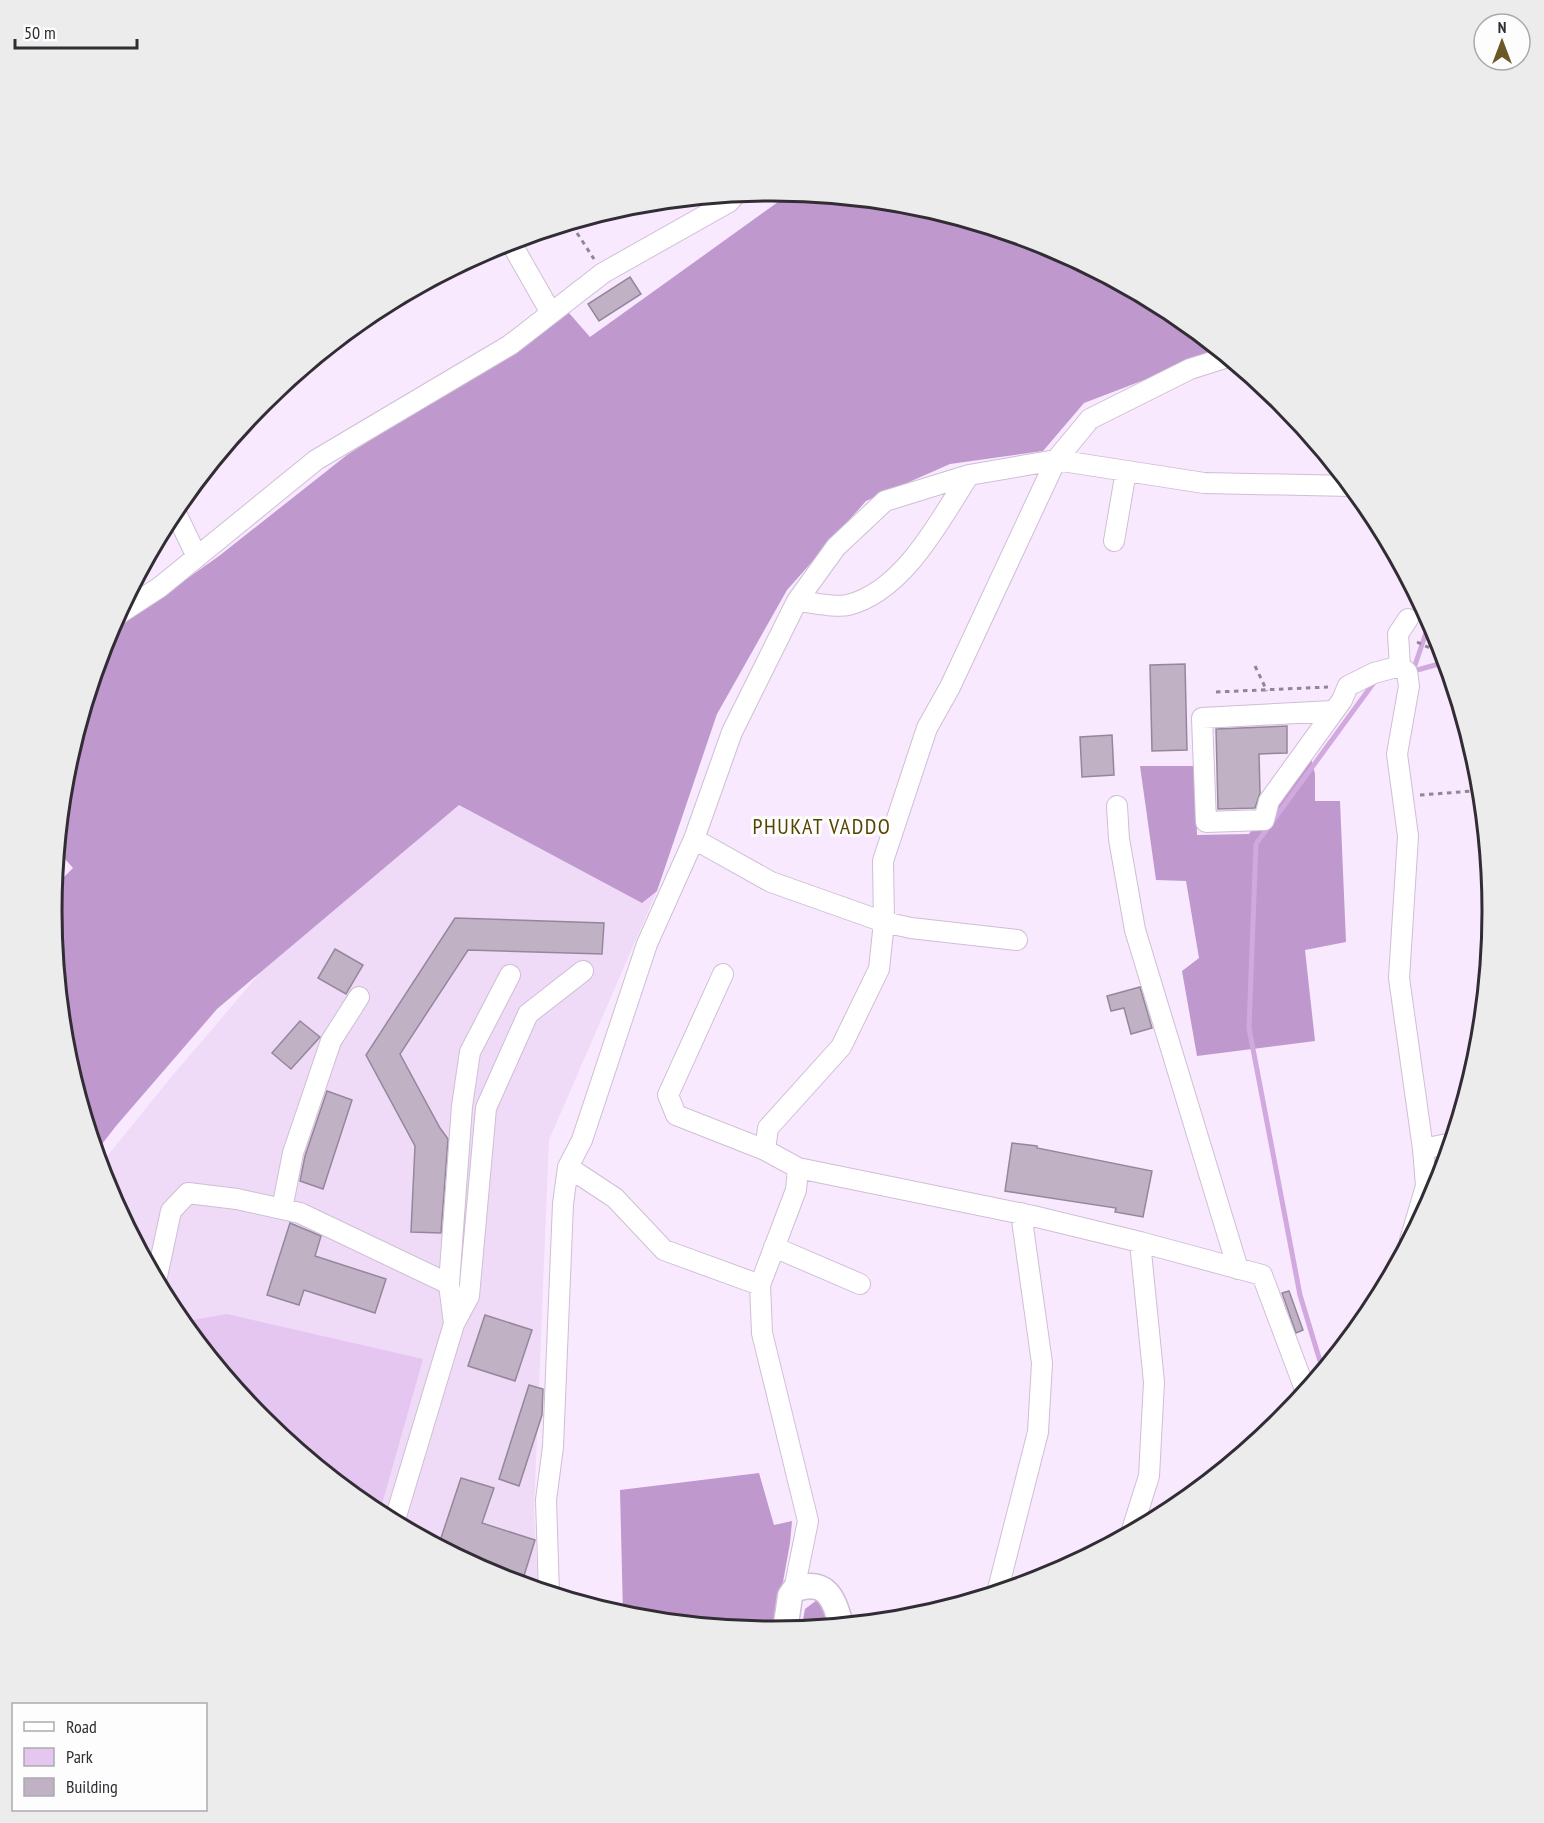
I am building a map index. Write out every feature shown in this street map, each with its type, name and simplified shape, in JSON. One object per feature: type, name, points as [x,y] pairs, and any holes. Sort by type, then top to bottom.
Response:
[{"type":"main road","points":[[786,1621],[790,1596],[794,1590],[808,1586],[823,1588],[834,1602],[839,1618]]},
{"type":"street","points":[[131,606],[160,587],[316,460],[510,345],[603,273],[727,203]]},
{"type":"street","points":[[515,250],[551,313]]},
{"type":"street","points":[[765,1150],[768,1128],[841,1047],[879,969],[884,922],[883,861],[927,728],[950,687],[1056,460],[1090,419],[1190,369],[1219,360]]},
{"type":"street","points":[[549,1586],[546,1500],[553,1447],[563,1204],[568,1167],[582,1140],[647,944],[694,839],[732,732],[797,601],[836,547],[885,501],[969,475],[1056,460],[1204,483],[1341,486]]},
{"type":"street","points":[[1114,541],[1126,471]]},
{"type":"street","points":[[797,601],[846,606],[866,598],[887,585],[910,563],[969,475]]},
{"type":"street","points":[[179,520],[197,557]]},
{"type":"street","points":[[1408,619],[1398,634],[1400,666],[1407,672],[1409,686],[1397,754],[1408,836],[1399,978],[1423,1149],[1425,1191]]},
{"type":"street","points":[[1341,699],[1202,718],[1206,822],[1264,820],[1269,801],[1341,699],[1374,673],[1400,666]]},
{"type":"street","points":[[1117,806],[1119,839],[1135,930],[1238,1269]]},
{"type":"street","points":[[694,839],[771,882],[884,922],[910,928],[1017,940]]},
{"type":"street","points":[[397,1514],[454,1324],[469,1296],[486,1108],[528,1014],[583,971]]},
{"type":"street","points":[[723,974],[668,1095],[676,1115],[765,1150],[798,1168],[1021,1213],[1262,1275],[1303,1383]]},
{"type":"street","points":[[454,1324],[449,1284],[462,1106],[471,1052],[510,975]]},
{"type":"street","points":[[282,1209],[293,1153],[331,1041],[359,997]]},
{"type":"street","points":[[1423,1149],[1443,1145]]},
{"type":"street","points":[[568,1167],[615,1198],[664,1250],[760,1284]]},
{"type":"street","points":[[794,1590],[808,1521],[762,1333],[760,1284],[796,1190],[798,1168]]},
{"type":"street","points":[[159,1269],[171,1212],[188,1193],[237,1199],[300,1213],[449,1284]]},
{"type":"street","points":[[999,1584],[1038,1432],[1042,1363],[1021,1213]]},
{"type":"street","points":[[1134,1522],[1149,1476],[1155,1382],[1140,1242]]},
{"type":"street","points":[[774,1247],[860,1284]]},
{"type":"path","points":[[577,233],[603,273]]},
{"type":"path","points":[[1255,666],[1268,691]]},
{"type":"path","points":[[1216,692],[1268,691],[1341,699]]},
{"type":"path","points":[[1403,796],[1472,791]]},
{"type":"shaded area","points":[[779,201],[865,207],[956,225],[1000,239],[1044,255],[1127,296],[1167,321],[1212,354],[1084,403],[1043,451],[950,464],[866,501],[787,590],[717,714],[657,891],[642,903],[459,805],[217,1009],[101,1145],[75,1050],[68,1004],[63,958],[63,878],[73,868],[64,858],[75,773],[99,683],[123,624],[219,556],[347,455],[569,313],[590,337]]},
{"type":"shaded area","points":[[1308,747],[1315,774],[1315,801],[1340,801],[1346,942],[1305,950],[1315,1041],[1197,1056],[1182,971],[1199,958],[1186,881],[1156,880],[1140,766],[1195,766],[1197,835],[1249,834]]},
{"type":"shaded area","points":[[446,779],[616,837],[657,891],[549,1140],[534,1510],[538,1582],[458,1549],[377,1502],[339,1475],[270,1414],[208,1344],[181,1306],[135,1226],[106,1157],[317,906]]},
{"type":"shaded area","points":[[759,1473],[774,1525],[792,1521],[776,1622],[679,1616],[623,1606],[620,1490]]},
{"type":"shaded area","points":[[817,1600],[827,1619],[803,1621],[805,1609]]},
{"type":"green space","points":[[227,1314],[423,1359],[382,1505],[339,1475],[270,1414],[238,1380],[191,1320]]},
{"type":"building","points":[[630,277],[641,294],[599,321],[588,304]]},
{"type":"building","points":[[1185,664],[1187,750],[1152,751],[1150,665]]},
{"type":"building","points":[[1287,726],[1287,753],[1259,754],[1260,793],[1255,808],[1218,809],[1216,729]]},
{"type":"building","points":[[1112,735],[1114,775],[1082,777],[1080,737]]},
{"type":"building","points":[[455,918],[604,923],[602,954],[468,950],[400,1054],[448,1139],[441,1233],[411,1232],[415,1146],[366,1055]]},
{"type":"building","points":[[335,949],[363,965],[346,994],[318,978]]},
{"type":"building","points":[[1140,987],[1152,1028],[1131,1034],[1124,1008],[1111,1011],[1107,996]]},
{"type":"building","points":[[300,1021],[320,1037],[291,1069],[272,1053]]},
{"type":"building","points":[[327,1091],[352,1100],[323,1189],[300,1181],[305,1156]]},
{"type":"building","points":[[1012,1143],[1037,1146],[1037,1148],[1152,1171],[1143,1217],[1115,1212],[1116,1208],[1005,1191]]},
{"type":"building","points":[[290,1223],[321,1236],[315,1256],[386,1279],[375,1313],[304,1290],[299,1305],[267,1295]]},
{"type":"building","points":[[1289,1291],[1303,1330],[1296,1333],[1282,1293]]},
{"type":"building","points":[[485,1315],[532,1330],[515,1381],[468,1366]]},
{"type":"building","points":[[529,1385],[543,1389],[542,1415],[519,1486],[499,1479]]},
{"type":"building","points":[[461,1478],[494,1488],[482,1523],[535,1540],[524,1577],[440,1540]]},
{"type":"waterway","points":[[1413,671],[1425,634]]},
{"type":"waterway","points":[[1410,672],[1438,664]]},
{"type":"waterway","points":[[1320,1363],[1300,1295],[1249,1028],[1256,844],[1375,681]]},
{"type":"district","name":"PHUKAT VADDO","points":[[822,826]]}]
